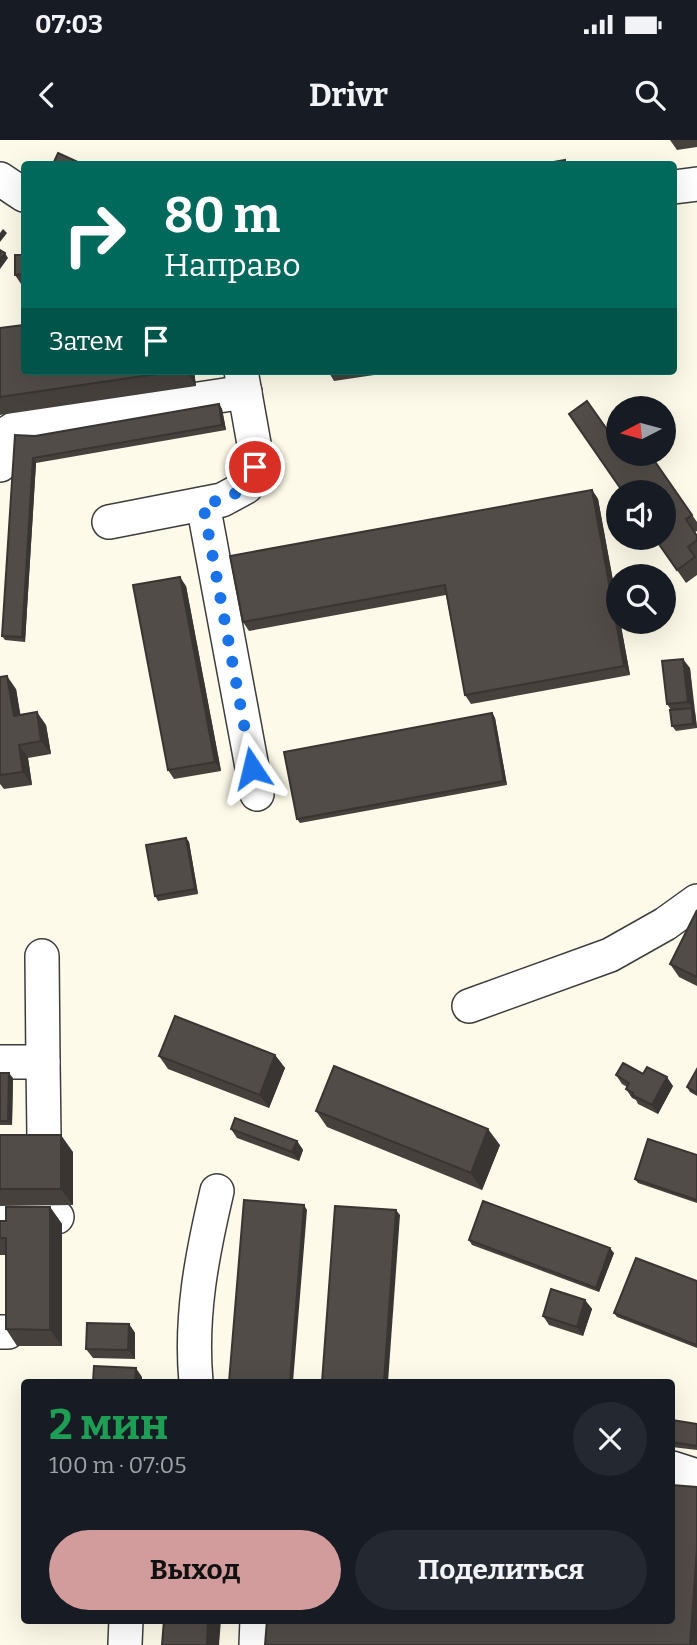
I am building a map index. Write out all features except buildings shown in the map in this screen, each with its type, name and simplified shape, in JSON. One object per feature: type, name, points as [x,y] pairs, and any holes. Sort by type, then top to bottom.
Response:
[{"type":"lane","points":[[0,178],[21,193]]},
{"type":"lane","points":[[677,187],[697,184]]},
{"type":"lane","points":[[0,465],[4,435],[20,426],[243,381],[256,455],[253,477],[246,487],[235,494],[203,504],[109,522]]},
{"type":"lane","points":[[203,504],[257,794]]},
{"type":"lane","points":[[470,1006],[610,955],[665,924],[697,901]]},
{"type":"lane","points":[[42,956],[44,1136]]},
{"type":"lane","points":[[0,1062],[43,1062]]},
{"type":"lane","points":[[196,1379],[196,1295],[217,1191]]},
{"type":"lane","points":[[0,1218],[57,1217]]},
{"type":"lane","points":[[675,1469],[697,1476]]},
{"type":"lane","points":[[256,1645],[257,1624]]},
{"type":"route","points":[[252,768],[203,504],[222,500],[246,487],[253,477],[255,467]]}]
